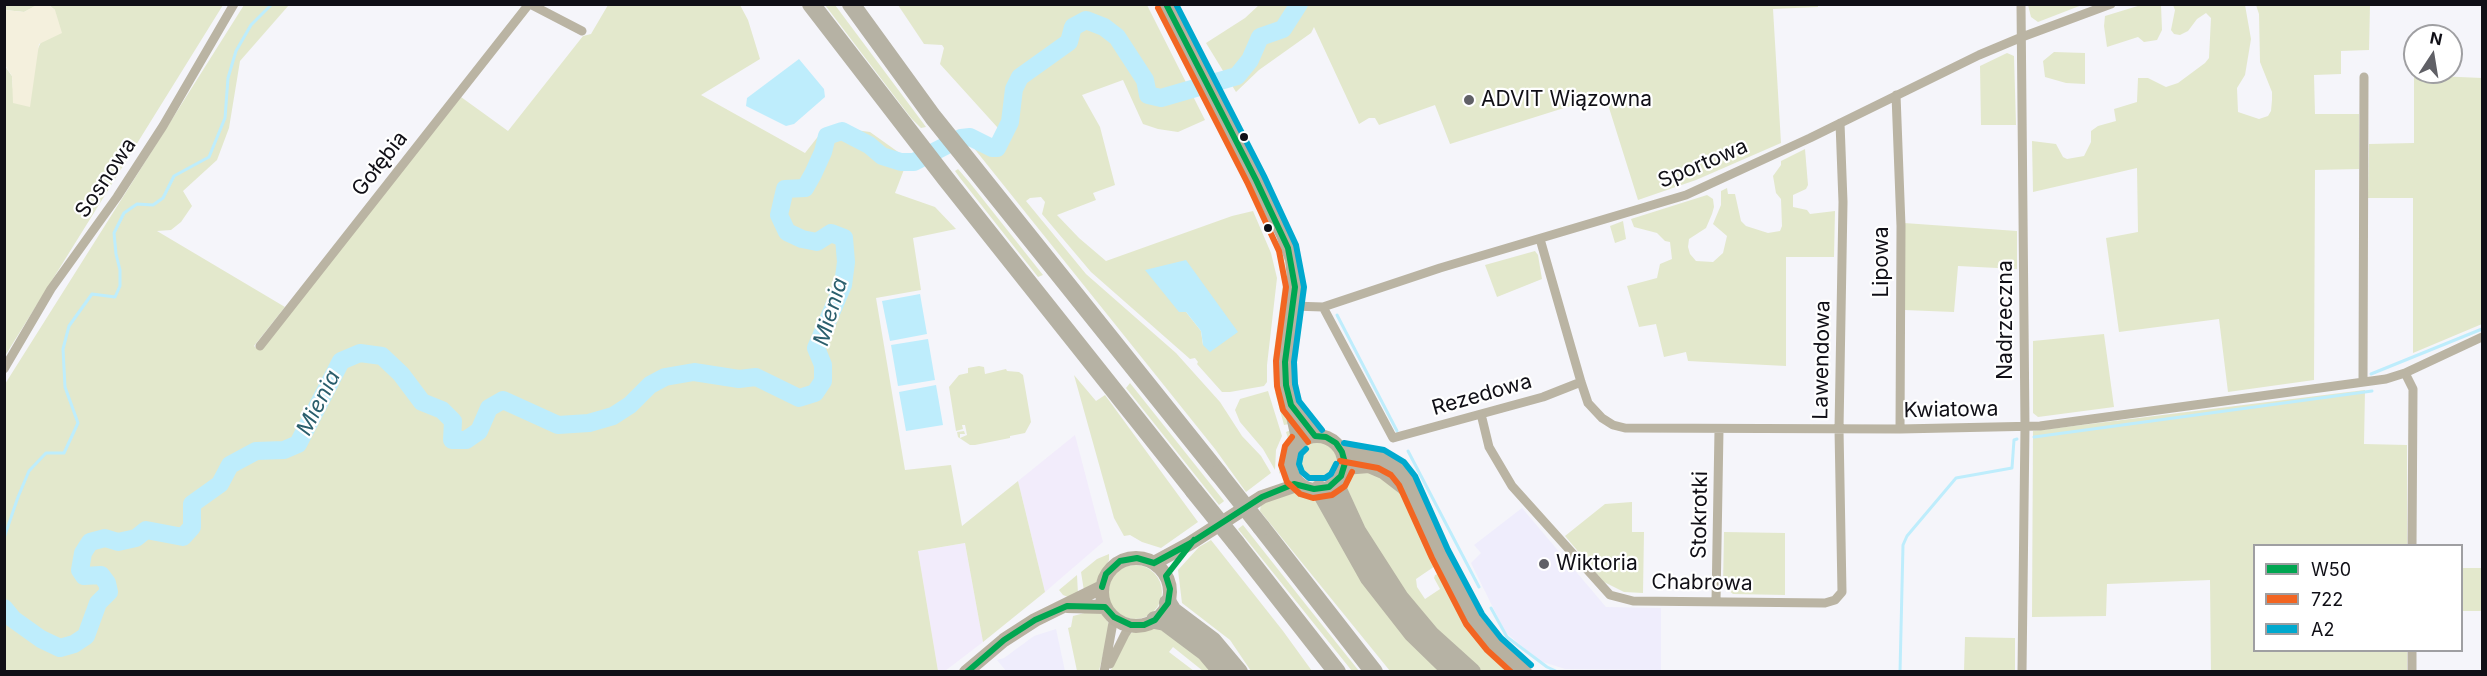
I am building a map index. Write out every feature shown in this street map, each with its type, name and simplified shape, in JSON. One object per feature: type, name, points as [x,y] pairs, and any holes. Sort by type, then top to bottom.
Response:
[{"type":"highway","points":[[811,4],[946,179],[1337,672]]},
{"type":"highway","points":[[850,4],[933,117],[1219,474],[1374,672]]},
{"type":"highway","points":[[1333,480],[1369,578],[1412,633],[1452,672]]},
{"type":"highway","points":[[1333,480],[1357,531],[1400,598],[1431,635],[1472,672]]},
{"type":"highway","points":[[1168,603],[1173,611],[1213,641],[1239,672]]},
{"type":"highway","points":[[1155,620],[1165,622],[1205,652],[1222,672]]},
{"type":"main road","points":[[1166,4],[1288,248],[1296,287],[1285,362],[1286,385],[1299,443]]},
{"type":"main road","points":[[1291,405],[1315,436]]},
{"type":"main road","points":[[1414,496],[1383,472],[1369,466],[1309,488],[1300,484],[1291,468],[1292,455],[1299,443],[1315,436],[1331,440],[1342,452],[1381,459],[1396,468],[1407,480],[1456,586],[1474,619],[1494,644],[1525,672]]},
{"type":"main road","points":[[1333,480],[1342,452]]},
{"type":"main road","points":[[1154,563],[1189,544],[1262,497],[1291,468]]},
{"type":"main road","points":[[1262,497],[1300,484]]},
{"type":"main road","points":[[1166,576],[1189,544]]},
{"type":"main road","points":[[1067,606],[1109,612],[1131,625],[1144,625],[1155,620],[1168,603],[1170,589],[1166,576],[1154,563],[1137,558],[1120,561],[1106,574],[1102,587],[1109,612]]},
{"type":"main road","points":[[966,672],[1005,640],[1035,620],[1102,587]]},
{"type":"street","name":"Sosnowa","points":[[4,369],[51,289],[117,197],[163,126],[234,4]]},
{"type":"street","name":"Gołębia","points":[[260,346],[530,4],[582,31]]},
{"type":"street","name":"Nadrzeczna","points":[[2021,4],[2025,427],[2022,672]]},
{"type":"street","name":"Sportowa","points":[[1292,306],[1323,307],[1440,268],[1686,195],[2022,36],[2111,4]]},
{"type":"street","points":[[2363,382],[2364,78]]},
{"type":"street","name":"Lipowa","points":[[1896,95],[1901,226],[1900,429]]},
{"type":"street","name":"Lawendowa","points":[[1839,597],[1842,592],[1839,429],[1843,202],[1840,123]]},
{"type":"street","name":"Kwiatowa","points":[[1540,239],[1581,382],[1594,412],[1614,425],[1643,429],[2025,427],[2363,382],[2405,374],[2482,337]]},
{"type":"street","name":"Rezedowa","points":[[1323,307],[1393,438],[1542,396],[1581,382]]},
{"type":"street","points":[[2405,374],[2413,389],[2412,544]]},
{"type":"street","name":"Chabrowa","points":[[1481,414],[1485,439],[1509,481],[1610,595],[1633,601],[1825,603],[1839,597]]},
{"type":"street","name":"Stokrotki","points":[[1716,601],[1719,430]]},
{"type":"street","points":[[1105,672],[1109,612]]},
{"type":"street","points":[[1105,672],[1131,625]]},
{"type":"street","points":[[2412,652],[2412,672]]},
{"type":"shaded area","points":[[1075,435],[1103,542],[1045,592],[1018,481]]},
{"type":"shaded area","points":[[1522,508],[1606,607],[1661,608],[1661,670],[1565,669],[1540,661],[1505,632],[1471,563],[1481,553],[1474,545]]},
{"type":"shaded area","points":[[965,543],[983,642],[945,671],[938,671],[918,551]]},
{"type":"shaded area","points":[[1056,629],[1065,671],[1006,671],[997,660],[1004,658],[1034,636]]},
{"type":"green space","name":"ADVIT Wiązowna","points":[[1818,4],[1818,7],[1773,9],[1781,143],[1696,180],[1638,200],[1605,95],[1450,144],[1435,105],[1379,125],[1375,118],[1369,118],[1359,124],[1314,27],[1311,33],[1259,70],[1236,92],[1206,43],[1245,18],[1259,5]]},
{"type":"green space","points":[[2028,4],[2082,5],[2038,22],[2031,17]]},
{"type":"green space","points":[[5,5],[38,5],[24,12],[5,10]]},
{"type":"green space","points":[[49,5],[223,5],[5,356],[4,65],[12,76],[14,103],[55,10]]},
{"type":"green space","points":[[244,5],[289,5],[240,61],[229,128],[217,160],[183,191],[192,206],[181,222],[171,230],[157,231],[285,307],[254,346],[259,350],[461,97],[508,131],[583,36],[591,34],[608,5],[740,5],[748,20],[760,59],[701,95],[805,153],[820,134],[834,127],[870,132],[908,159],[895,193],[935,207],[956,229],[913,238],[921,290],[876,298],[905,470],[951,465],[962,526],[1018,481],[1045,592],[983,642],[965,543],[918,551],[938,671],[5,672],[5,384]]},
{"type":"green space","points":[[825,5],[835,5],[926,127],[921,128],[911,118]]},
{"type":"green space","points":[[898,5],[1147,5],[1205,120],[1178,132],[1143,124],[1123,80],[1082,95],[1100,127],[1115,185],[1093,193],[1096,200],[1057,215],[1106,261],[1232,216],[1253,211],[1271,253],[1277,278],[1267,382],[1264,386],[1222,392],[1197,364],[1195,358],[1190,359],[1091,272],[1042,214],[1045,202],[1041,197],[1030,198],[1026,201],[1086,274],[1176,353],[1220,402],[1242,436],[1261,456],[1271,473],[1246,492],[1215,449],[973,147],[997,155],[1002,154],[1007,138],[940,64],[944,48],[942,45],[924,44]],"holes":[[[1186,312],[1237,332],[1203,345],[1201,331]]]},
{"type":"green space","points":[[2141,5],[2161,5],[2162,30],[2157,40],[2144,42],[2138,37],[2107,47],[2105,16]]},
{"type":"green space","points":[[2173,5],[2245,5],[2251,39],[2245,75],[2237,88],[2238,112],[2259,119],[2268,116],[2271,111],[2272,92],[2260,62],[2259,14],[2256,5],[2370,5],[2369,50],[2341,51],[2341,74],[2314,75],[2315,114],[2359,114],[2359,169],[2315,170],[2314,380],[2228,392],[2219,319],[2119,332],[2106,238],[2138,232],[2137,168],[2033,192],[2032,141],[2056,144],[2063,157],[2067,159],[2084,156],[2091,142],[2091,131],[2098,126],[2116,121],[2114,109],[2137,102],[2138,78],[2148,78],[2166,87],[2178,83],[2209,58],[2211,18],[2206,13],[2197,19],[2188,31],[2180,35],[2174,34],[2171,30],[2175,10]]},
{"type":"green space","points":[[2054,52],[2085,53],[2085,84],[2066,83],[2045,77],[2043,61]]},
{"type":"green space","points":[[2007,53],[2014,56],[2016,125],[1981,125],[1980,66]]},
{"type":"green space","points":[[2463,77],[2482,78],[2482,324],[2413,353],[2413,198],[2368,198],[2369,144],[2414,143],[2414,84],[2463,84]]},
{"type":"green space","points":[[1805,149],[1808,185],[1806,189],[1793,195],[1793,207],[1807,210],[1810,214],[1835,211],[1834,257],[1786,257],[1786,366],[1688,361],[1686,352],[1664,357],[1656,324],[1639,327],[1627,286],[1657,278],[1660,264],[1672,259],[1670,242],[1665,241],[1657,233],[1634,227],[1631,219],[1707,195],[1713,199],[1712,214],[1706,228],[1689,239],[1688,247],[1696,261],[1713,262],[1723,253],[1727,236],[1713,224],[1721,205],[1721,191],[1727,188],[1728,194],[1735,194],[1741,221],[1746,226],[1768,233],[1780,231],[1782,226],[1781,199],[1776,193],[1773,176],[1781,165],[1781,161]]},
{"type":"green space","points":[[958,169],[1043,275],[1038,277],[960,178],[955,171]]},
{"type":"green space","points":[[1623,221],[1626,239],[1615,243],[1610,226]]},
{"type":"green space","points":[[1904,223],[2017,231],[2017,269],[1958,266],[1954,312],[1904,310]]},
{"type":"green space","points":[[1275,244],[1284,258],[1287,280],[1277,359],[1278,379],[1274,384],[1273,359],[1283,284],[1282,267]]},
{"type":"green space","points":[[1535,251],[1538,255],[1542,279],[1497,297],[1485,265]]},
{"type":"green space","points":[[1303,315],[1295,372],[1300,398],[1308,413],[1305,416],[1293,393],[1291,363],[1297,321]]},
{"type":"green space","points":[[2104,334],[2114,407],[2038,417],[2033,413],[2033,341]]},
{"type":"green space","points":[[984,367],[985,374],[1006,369],[1023,375],[1031,422],[1025,433],[975,445],[970,445],[958,437],[957,432],[964,431],[965,434],[960,434],[960,438],[967,435],[965,425],[962,425],[963,429],[956,431],[949,387],[959,375],[968,373],[968,368]]},
{"type":"green space","points":[[1074,375],[1096,401],[1105,395],[1198,522],[1161,548],[1142,542],[1130,535],[1124,536],[1114,518]]},
{"type":"green space","points":[[1130,383],[1223,502],[1219,505],[1126,388]]},
{"type":"green space","points":[[2365,390],[2364,444],[2407,445],[2407,544],[2253,544],[2253,652],[2407,652],[2407,671],[2211,671],[2210,580],[2107,584],[2106,616],[2032,617],[2033,431]]},
{"type":"green space","points":[[1268,391],[1282,436],[1276,450],[1275,470],[1263,449],[1240,422],[1235,410],[1240,399]]},
{"type":"green space","points":[[1275,392],[1280,395],[1289,424],[1284,425]]},
{"type":"green space","points":[[1291,430],[1292,442],[1279,474],[1281,458],[1288,438],[1286,432]]},
{"type":"green space","points":[[1317,442],[1325,443],[1331,448],[1336,454],[1336,470],[1331,476],[1325,481],[1317,482],[1309,481],[1303,476],[1298,470],[1297,462],[1298,454],[1303,448],[1309,443]]},
{"type":"green space","points":[[1355,471],[1376,473],[1404,495],[1420,522],[1438,564],[1416,579],[1417,587],[1425,599],[1440,589],[1434,578],[1442,572],[1464,616],[1485,645],[1516,671],[1481,671],[1446,641],[1414,606],[1366,538],[1344,482]]},
{"type":"green space","points":[[1300,491],[1316,497],[1443,671],[1390,671],[1260,511],[1261,503]]},
{"type":"green space","points":[[1632,502],[1632,532],[1644,532],[1643,593],[1624,592],[1604,582],[1565,536],[1605,504]]},
{"type":"green space","points":[[1243,525],[1359,671],[1352,671],[1238,529]]},
{"type":"green space","points":[[1724,532],[1785,533],[1785,595],[1733,594],[1723,586]]},
{"type":"green space","points":[[1211,540],[1312,671],[1251,671],[1230,640],[1182,603],[1178,570],[1199,547]]},
{"type":"green space","points":[[1109,554],[1109,560],[1094,586],[1084,591],[1081,572],[1097,559]]},
{"type":"green space","points":[[1135,565],[1145,567],[1154,573],[1160,582],[1162,592],[1160,602],[1154,611],[1145,617],[1135,619],[1125,617],[1116,611],[1110,602],[1108,592],[1110,582],[1116,573],[1125,567]]},
{"type":"green space","points":[[2463,568],[2482,568],[2482,611],[2463,611]]},
{"type":"green space","points":[[1077,575],[1078,594],[1068,597],[1063,595],[1059,590]]},
{"type":"green space","points":[[1088,612],[1101,613],[1108,622],[1109,630],[1099,671],[1077,671],[1068,628],[1071,627],[1073,616]]},
{"type":"green space","points":[[1162,627],[1214,671],[1203,671],[1173,647],[1169,652],[1194,671],[1110,672],[1128,635],[1135,631]]},
{"type":"green space","points":[[1965,637],[2015,638],[2015,671],[1964,671]]},
{"type":"sand","points":[[38,4],[49,5],[55,10],[62,33],[39,44],[30,107],[13,103],[12,76],[5,65],[5,10],[24,12]]},
{"type":"water","points":[[799,59],[824,89],[825,97],[794,124],[786,126],[746,106],[747,98]]},
{"type":"water","points":[[1186,260],[1238,332],[1210,352],[1203,345],[1201,331],[1186,312],[1179,312],[1145,270]]},
{"type":"water","points":[[920,294],[927,334],[890,341],[882,301]]},
{"type":"water","points":[[928,339],[935,380],[898,386],[891,345]]},
{"type":"water","points":[[936,385],[943,425],[906,431],[899,392]]},
{"type":"waterway","points":[[4,538],[29,471],[46,453],[64,453],[78,423],[65,387],[63,349],[69,326],[92,294],[115,297],[120,286],[114,233],[124,213],[137,204],[153,205],[163,198],[174,176],[209,157],[225,118],[228,78],[236,51],[251,25],[272,4]]},
{"type":"waterway","name":"Mienia","points":[[4,608],[13,619],[41,639],[60,648],[74,644],[86,636],[98,603],[109,592],[107,583],[101,575],[84,576],[80,570],[83,553],[90,542],[105,538],[118,542],[136,538],[146,530],[183,537],[192,527],[192,504],[220,484],[230,465],[256,451],[284,450],[298,444],[341,361],[360,353],[382,356],[401,374],[422,402],[442,410],[453,421],[452,440],[466,440],[479,431],[489,408],[503,400],[558,425],[589,423],[613,416],[630,405],[650,385],[665,377],[694,372],[739,379],[756,377],[799,398],[815,393],[823,381],[823,365],[816,348],[843,285],[846,262],[844,238],[831,233],[817,242],[802,239],[787,232],[779,215],[785,189],[805,188],[823,152],[827,136],[842,131],[869,145],[882,156],[901,162],[914,162],[961,138],[970,137],[992,148],[997,148],[1010,122],[1014,89],[1020,77],[1069,42],[1073,27],[1086,20],[1104,27],[1117,37],[1145,80],[1148,95],[1161,98],[1237,76],[1250,60],[1260,37],[1283,29],[1299,4]]},
{"type":"waterway","points":[[1337,315],[1397,431]]},
{"type":"waterway","points":[[2371,374],[2482,329]]},
{"type":"waterway","points":[[2034,437],[2372,391]]},
{"type":"waterway","points":[[1900,672],[1903,545],[1907,536],[1956,478],[2012,468],[2014,440],[2017,439]]},
{"type":"waterway","points":[[1408,451],[1479,587]]},
{"type":"waterway","points":[[1491,608],[1507,637],[1547,667],[1558,672]]},
{"type":"transit line","name":"W50","points":[[1154,563],[1189,544],[1262,497],[1294,484],[1314,489],[1329,487],[1341,476],[1345,463],[1336,443],[1326,437],[1315,436],[1291,405],[1286,385],[1285,362],[1295,287],[1288,248],[1166,4]]},
{"type":"transit line","name":"A2","points":[[1176,4],[1264,176],[1296,245],[1304,287],[1294,362],[1295,384],[1299,401],[1322,430]]},
{"type":"transit line","name":"722","points":[[1158,8],[1248,184],[1279,251],[1286,287],[1276,361],[1277,386],[1283,410],[1308,442]]},
{"type":"transit line","name":"722","points":[[1292,437],[1285,446],[1281,465],[1287,482],[1300,494],[1313,498],[1332,495],[1345,486],[1352,472]]},
{"type":"transit line","name":"A2","points":[[1344,443],[1384,450],[1404,462],[1415,476],[1448,550],[1482,614],[1501,638],[1531,665]]},
{"type":"transit line","name":"A2","points":[[1306,449],[1301,454],[1299,464],[1302,472],[1309,478],[1325,478],[1331,474],[1336,464]]},
{"type":"transit line","name":"722","points":[[1340,461],[1378,468],[1391,475],[1399,485],[1432,558],[1466,624],[1487,650],[1511,672]]},
{"type":"transit line","name":"W50","points":[[967,672],[1004,640],[1035,620],[1067,606],[1105,607],[1114,617],[1131,625],[1144,625],[1155,620],[1168,603],[1170,589],[1166,576],[1194,540]]},
{"type":"transit line","name":"W50","points":[[1102,587],[1106,574],[1120,561],[1137,558],[1154,563]]},
{"type":"place","name":"ADVIT Wiązowna","points":[[1469,100]]},
{"type":"place","name":"Wiktoria","points":[[1544,564]]}]
